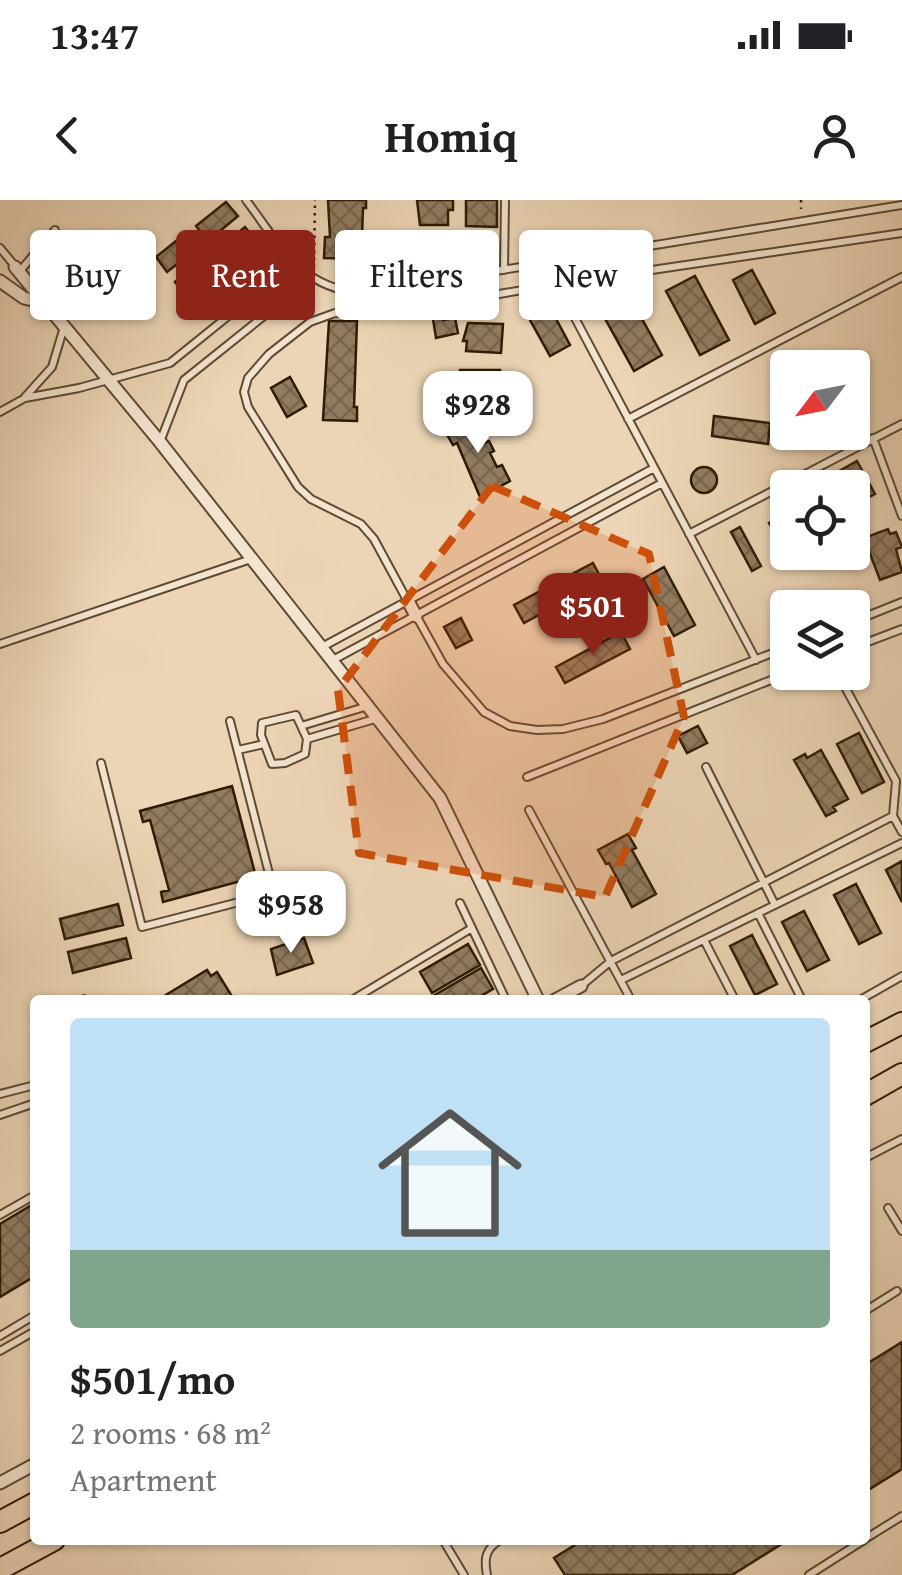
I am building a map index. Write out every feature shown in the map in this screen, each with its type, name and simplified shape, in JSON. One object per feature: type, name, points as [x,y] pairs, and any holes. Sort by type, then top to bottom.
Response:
[{"type":"highway","points":[[870,1039],[902,1023]]},
{"type":"highway","points":[[870,1092],[902,1074]]},
{"type":"highway","points":[[0,1522],[30,1506]]},
{"type":"highway","points":[[0,1570],[45,1545]]},
{"type":"street","points":[[17,270],[30,285]]},
{"type":"street","points":[[0,281],[30,299]]},
{"type":"street","points":[[59,320],[370,705],[440,798],[536,995]]},
{"type":"street","points":[[408,601],[416,616]]},
{"type":"street","points":[[564,995],[581,986]]},
{"type":"street","points":[[0,1483],[30,1467]]},
{"type":"lane","points":[[246,200],[268,230]]},
{"type":"lane","points":[[504,270],[505,200]]},
{"type":"lane","points":[[315,281],[334,290],[360,293],[902,205]]},
{"type":"lane","points":[[653,270],[902,233]]},
{"type":"lane","points":[[0,248],[17,270],[30,256]]},
{"type":"lane","points":[[628,419],[902,277]]},
{"type":"lane","points":[[408,601],[374,539],[361,524],[312,499],[298,486],[248,407],[244,392],[248,378],[269,354],[310,322],[335,313],[378,315],[519,291]]},
{"type":"lane","points":[[0,412],[24,398],[170,363],[224,320]]},
{"type":"lane","points":[[160,442],[184,380],[259,320]]},
{"type":"lane","points":[[576,320],[756,660]]},
{"type":"lane","points":[[24,398],[52,367],[64,326]]},
{"type":"lane","points":[[689,534],[902,424]]},
{"type":"lane","points":[[873,438],[902,516]]},
{"type":"lane","points":[[322,647],[654,468]]},
{"type":"lane","points":[[333,660],[662,483]]},
{"type":"lane","points":[[0,644],[252,559]]},
{"type":"lane","points":[[870,615],[902,602]]},
{"type":"lane","points":[[416,616],[443,664],[484,712],[510,726],[537,730],[563,729],[603,719],[770,655]]},
{"type":"lane","points":[[870,641],[902,629]]},
{"type":"lane","points":[[528,776],[770,680]]},
{"type":"lane","points":[[846,690],[896,782],[893,816],[902,832]]},
{"type":"lane","points":[[301,726],[370,705]]},
{"type":"lane","points":[[296,715],[307,739],[305,754],[272,764],[262,724],[296,715]]},
{"type":"lane","points":[[307,739],[379,717]]},
{"type":"lane","points":[[101,763],[142,927],[274,893],[230,722]]},
{"type":"lane","points":[[238,750],[264,744]]},
{"type":"lane","points":[[706,768],[775,905]]},
{"type":"lane","points":[[529,810],[629,995]]},
{"type":"lane","points":[[581,986],[610,961],[893,816]]},
{"type":"lane","points":[[621,980],[902,843]]},
{"type":"lane","points":[[460,903],[504,995]]},
{"type":"lane","points":[[758,914],[799,995]]},
{"type":"lane","points":[[360,995],[472,928]]},
{"type":"lane","points":[[704,940],[732,995]]},
{"type":"lane","points":[[869,995],[902,976]]},
{"type":"lane","points":[[0,1094],[30,1086]]},
{"type":"lane","points":[[0,1115],[30,1105]]},
{"type":"lane","points":[[870,1155],[902,1139]]},
{"type":"lane","points":[[0,1215],[30,1197]]},
{"type":"lane","points":[[888,1208],[902,1231]]},
{"type":"lane","points":[[870,1308],[897,1291]]},
{"type":"lane","points":[[0,1336],[30,1318]]},
{"type":"lane","points":[[0,1351],[30,1333]]},
{"type":"lane","points":[[870,1536],[902,1516]]},
{"type":"lane","points":[[446,1545],[464,1575]]},
{"type":"lane","points":[[487,1575],[484,1558],[492,1545]]},
{"type":"lane","points":[[808,1575],[856,1545]]},
{"type":"path","points":[[315,200],[315,264]]},
{"type":"path","points":[[801,200],[801,208]]},
{"type":"highlighted area","points":[[492,486],[649,554],[684,717],[605,897],[359,853],[338,690]]},
{"type":"building","points":[[328,200],[366,200],[362,230],[335,230],[335,258],[324,258],[325,237],[330,237]]},
{"type":"building","points":[[417,200],[453,200],[448,225],[420,225]]},
{"type":"building","points":[[466,200],[497,200],[497,227],[466,226]]},
{"type":"building","points":[[226,202],[238,216],[221,230],[199,230],[196,226]]},
{"type":"building","points":[[176,241],[176,265],[167,272],[156,257]]},
{"type":"building","points":[[752,270],[775,313],[755,324],[733,280]]},
{"type":"building","points":[[695,276],[729,340],[700,355],[666,291]]},
{"type":"building","points":[[433,320],[455,320],[458,333],[436,338]]},
{"type":"building","points":[[530,320],[557,320],[570,345],[550,356]]},
{"type":"building","points":[[606,320],[643,320],[662,355],[634,371]]},
{"type":"building","points":[[329,321],[357,321],[357,421],[323,420]]},
{"type":"building","points":[[468,323],[503,324],[501,353],[466,351],[467,341],[463,341]]},
{"type":"building","points":[[460,370],[500,370],[500,390],[495,390],[495,400],[457,400]]},
{"type":"building","points":[[290,377],[306,406],[287,417],[271,388]]},
{"type":"building","points":[[475,415],[484,443],[489,441],[497,467],[502,465],[510,481],[480,497],[457,443],[453,445],[445,431]]},
{"type":"building","points":[[714,416],[770,423],[768,444],[712,436]]},
{"type":"building","points":[[857,461],[862,470],[841,470]]},
{"type":"building","points":[[704,467],[713,471],[717,480],[713,489],[704,493],[695,489],[691,480],[695,471]]},
{"type":"building","points":[[740,527],[761,566],[752,571],[731,532]]},
{"type":"building","points":[[888,529],[890,534],[896,532],[902,547],[896,549],[902,572],[880,580],[870,554],[870,536]]},
{"type":"building","points":[[593,563],[602,580],[524,623],[514,605]]},
{"type":"building","points":[[664,567],[695,625],[674,636],[643,579]]},
{"type":"building","points":[[572,596],[579,608],[563,618],[556,605]]},
{"type":"building","points":[[461,618],[472,640],[456,648],[444,627]]},
{"type":"building","points":[[621,632],[630,649],[565,683],[556,667]]},
{"type":"building","points":[[698,726],[707,743],[687,753],[678,736]]},
{"type":"building","points":[[859,733],[884,782],[862,793],[837,744]]},
{"type":"building","points":[[821,750],[848,799],[826,816],[794,760]]},
{"type":"building","points":[[232,786],[256,877],[163,902],[161,892],[169,890],[150,820],[143,822],[140,811]]},
{"type":"building","points":[[628,834],[636,848],[632,850],[656,894],[632,907],[598,850]]},
{"type":"building","points":[[902,861],[902,902],[886,870]]},
{"type":"building","points":[[856,884],[881,933],[859,944],[834,895]]},
{"type":"building","points":[[118,904],[123,925],[65,939],[60,919]]},
{"type":"building","points":[[804,911],[829,960],[807,971],[782,922]]},
{"type":"building","points":[[752,935],[777,984],[755,995],[730,946]]},
{"type":"building","points":[[126,938],[131,958],[73,973],[68,952]]},
{"type":"building","points":[[304,938],[313,963],[277,975],[271,949]]},
{"type":"building","points":[[468,944],[480,965],[432,993],[420,972]]},
{"type":"building","points":[[481,968],[493,989],[483,995],[435,995]]},
{"type":"building","points":[[207,970],[211,976],[217,972],[231,995],[166,995]]},
{"type":"building","points":[[30,1206],[30,1279],[0,1297],[0,1224]]},
{"type":"building","points":[[902,1342],[902,1469],[870,1489],[870,1362]]},
{"type":"building","points":[[575,1545],[780,1545],[732,1575],[565,1575],[554,1558]]}]
